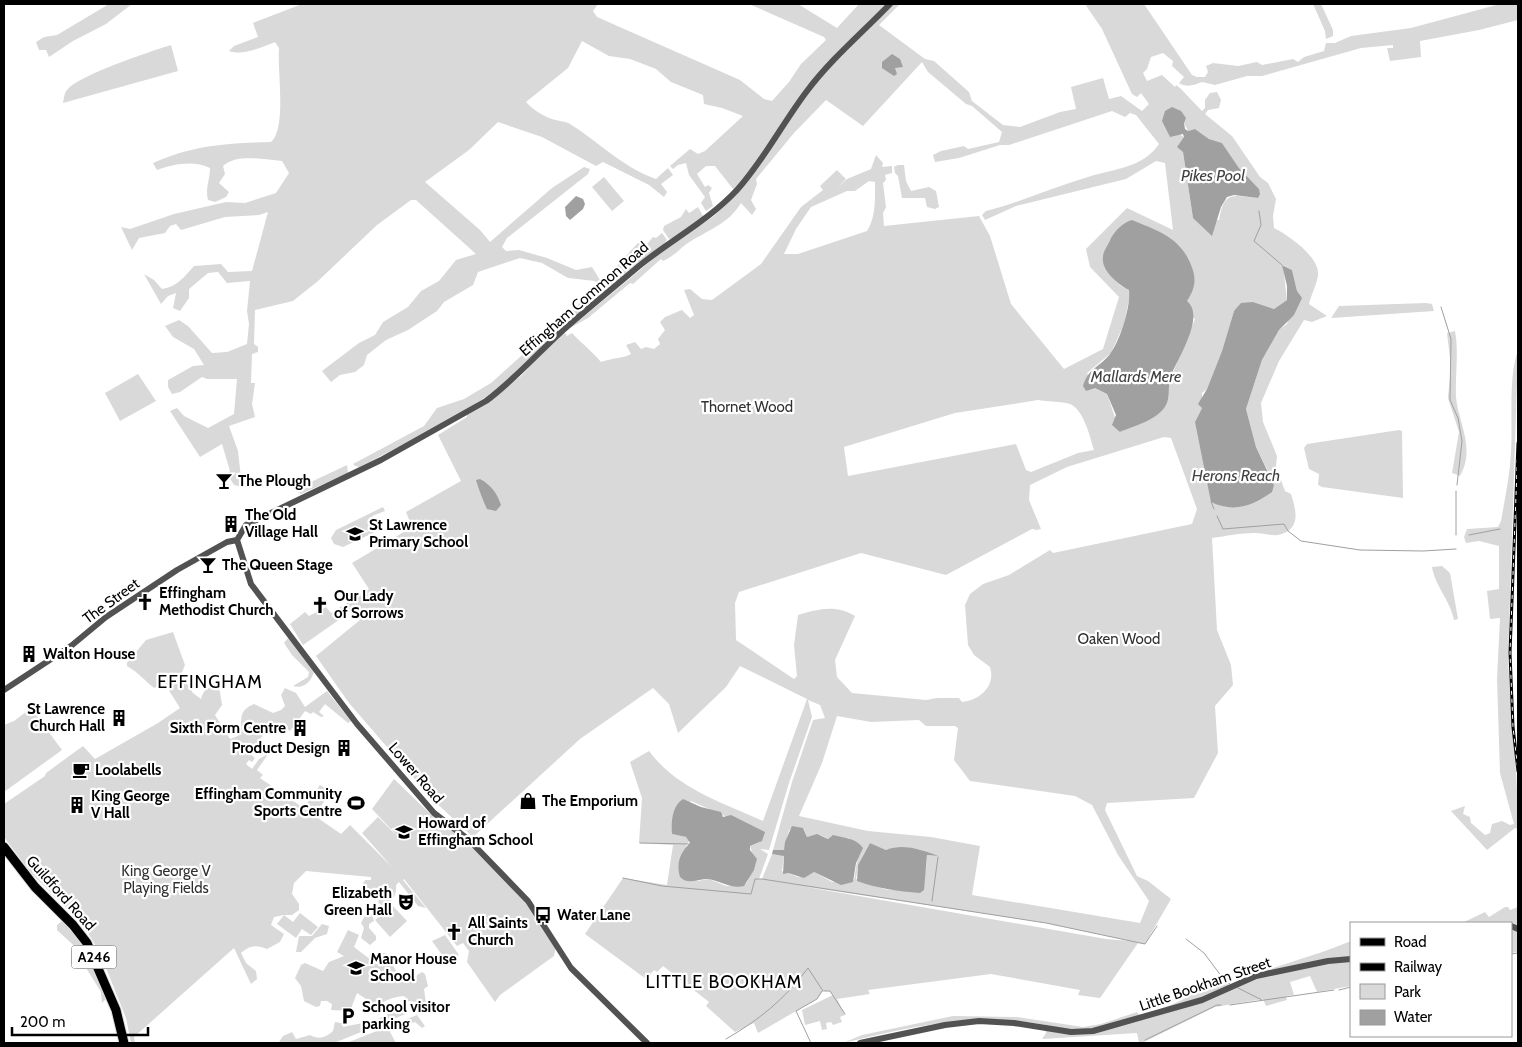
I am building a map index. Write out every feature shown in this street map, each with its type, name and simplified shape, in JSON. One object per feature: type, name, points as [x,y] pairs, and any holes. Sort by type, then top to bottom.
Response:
[{"type":"main road","name":"Guildford Road","points":[[4,847],[31,883],[77,929],[87,944],[116,1010],[124,1043]]},
{"type":"street","name":"Effingham Common Road","points":[[237,540],[246,525],[381,460],[501,390],[561,332],[604,295],[655,253],[690,231],[725,201],[755,168],[794,108],[834,58],[890,4]]},
{"type":"street","name":"The Street","points":[[4,690],[71,646],[106,617],[176,570],[227,542],[237,540]]},
{"type":"street","name":"Lower Road","points":[[237,540],[251,584],[356,724],[434,813],[469,840],[528,901],[571,968],[647,1043]]},
{"type":"street","name":"Little Bookham Street","points":[[860,1043],[945,1025],[979,1021],[1014,1023],[1071,1032],[1093,1031],[1202,1000],[1256,976],[1328,961],[1350,959]]},
{"type":"green space","points":[[109,4],[132,4],[106,24],[73,41],[49,57],[46,50],[39,50],[36,42],[44,37],[57,35]]},
{"type":"green space","points":[[302,4],[598,4],[593,11],[597,17],[740,80],[764,99],[772,101],[789,82],[801,64],[826,40],[824,37],[749,4],[798,4],[837,28],[859,4],[900,4],[879,25],[925,59],[934,61],[969,92],[972,101],[1003,125],[1020,127],[1060,112],[1076,109],[1071,87],[1103,78],[1109,99],[1121,96],[1142,111],[1149,104],[1141,93],[1137,97],[1132,94],[1102,29],[1085,4],[1144,4],[1192,75],[1205,77],[1208,72],[1206,66],[1213,63],[1238,66],[1257,62],[1262,65],[1293,59],[1298,62],[1304,57],[1324,51],[1326,43],[1335,43],[1351,36],[1411,28],[1500,4],[1518,4],[1518,20],[1479,30],[1420,41],[1421,57],[1390,61],[1387,48],[1393,48],[1393,45],[1361,48],[1262,76],[1247,76],[1215,85],[1202,82],[1188,86],[1179,83],[1184,77],[1172,66],[1173,61],[1163,53],[1151,57],[1147,69],[1143,73],[1147,81],[1162,75],[1175,87],[1176,85],[1180,88],[1202,111],[1205,108],[1205,100],[1210,93],[1217,92],[1221,100],[1219,108],[1208,110],[1205,114],[1232,136],[1260,177],[1268,183],[1276,199],[1273,216],[1274,228],[1295,241],[1314,261],[1318,275],[1309,304],[1327,316],[1312,322],[1304,320],[1279,361],[1261,403],[1263,422],[1277,456],[1276,466],[1285,491],[1291,494],[1293,500],[1294,524],[1291,529],[1278,535],[1249,533],[1212,538],[1217,630],[1231,665],[1233,685],[1215,706],[1218,753],[1194,798],[1107,803],[1105,810],[1137,876],[1148,881],[1171,899],[1145,944],[1138,943],[1100,998],[1078,995],[1080,990],[991,974],[868,990],[870,994],[837,999],[845,1015],[840,1017],[842,1022],[833,1025],[831,1022],[826,1023],[827,1029],[822,1030],[820,1021],[805,1025],[802,1010],[833,995],[829,991],[823,991],[817,999],[758,1033],[754,1023],[735,1032],[706,1006],[709,1002],[663,966],[657,972],[654,970],[646,979],[585,934],[623,878],[667,885],[673,845],[639,843],[642,798],[630,762],[649,751],[660,764],[686,785],[716,801],[763,821],[807,699],[740,666],[726,687],[678,733],[669,704],[653,688],[580,739],[473,837],[432,799],[349,703],[316,656],[360,620],[353,610],[303,645],[290,624],[305,612],[309,616],[326,607],[331,613],[369,589],[352,563],[412,527],[406,512],[461,481],[438,435],[467,417],[467,414],[521,376],[560,335],[565,333],[567,336],[572,333],[601,362],[631,354],[626,345],[635,342],[641,349],[646,347],[654,349],[660,344],[658,339],[665,330],[660,322],[665,317],[682,310],[690,318],[694,315],[684,290],[690,289],[702,299],[712,300],[761,264],[801,207],[823,190],[820,186],[837,170],[846,179],[837,188],[847,179],[871,169],[876,155],[883,163],[882,167],[892,166],[892,173],[885,175],[886,180],[883,183],[886,207],[883,213],[884,226],[979,216],[990,236],[1011,304],[1064,369],[1103,349],[1119,297],[1090,267],[1086,249],[1127,208],[1173,230],[1165,163],[1156,161],[1126,179],[1016,206],[985,220],[982,215],[986,211],[1136,163],[1145,158],[1159,144],[1136,115],[1130,113],[1125,117],[1112,111],[1009,145],[1000,145],[959,158],[935,162],[933,155],[941,151],[964,146],[968,149],[999,142],[1002,132],[928,72],[922,62],[863,126],[826,100],[794,133],[756,179],[757,184],[751,200],[756,209],[752,215],[741,203],[730,217],[685,245],[669,258],[663,261],[661,259],[633,284],[630,283],[588,318],[570,328],[658,255],[714,216],[737,194],[715,166],[706,166],[697,174],[705,187],[708,185],[712,188],[709,193],[713,206],[706,211],[701,203],[705,197],[689,175],[686,163],[678,165],[673,169],[670,166],[690,149],[698,154],[705,151],[743,116],[704,104],[703,95],[671,82],[656,69],[630,59],[609,56],[582,41],[568,68],[526,102],[534,110],[545,116],[570,124],[621,161],[644,174],[656,179],[668,168],[673,175],[661,184],[667,192],[664,197],[649,185],[603,162],[596,166],[542,137],[498,122],[469,150],[425,182],[480,230],[490,242],[552,188],[584,167],[590,169],[588,174],[507,238],[502,247],[506,251],[519,250],[547,258],[576,270],[592,267],[600,280],[616,267],[638,243],[647,244],[653,237],[656,238],[662,233],[667,240],[664,244],[497,389],[447,421],[359,467],[353,464],[424,426],[437,408],[464,399],[491,383],[598,287],[595,281],[568,278],[542,263],[520,258],[478,272],[473,285],[444,302],[437,311],[408,330],[386,340],[367,355],[364,365],[355,372],[340,375],[331,382],[322,371],[359,343],[375,335],[383,322],[408,307],[421,291],[439,281],[456,260],[476,254],[416,200],[411,200],[377,225],[318,281],[293,301],[255,310],[254,344],[258,347],[258,352],[252,354],[251,383],[255,383],[252,404],[255,417],[229,426],[238,451],[242,487],[234,485],[227,474],[230,471],[222,444],[200,457],[170,411],[177,408],[184,416],[208,428],[234,414],[237,379],[207,379],[202,377],[180,392],[172,394],[168,387],[168,380],[193,366],[204,365],[194,349],[173,337],[165,326],[179,320],[188,326],[212,353],[227,352],[247,344],[249,324],[247,311],[250,281],[227,283],[218,272],[208,273],[189,289],[189,298],[180,311],[173,308],[176,293],[168,296],[161,304],[144,274],[154,280],[162,289],[172,286],[194,266],[221,264],[228,272],[252,271],[268,212],[259,215],[225,217],[181,230],[176,224],[170,226],[165,233],[139,238],[132,250],[121,227],[130,229],[174,214],[226,202],[245,203],[276,193],[289,173],[282,161],[243,158],[229,162],[223,166],[225,174],[219,183],[229,192],[226,197],[215,202],[208,200],[207,196],[210,168],[197,164],[183,164],[157,170],[153,163],[182,152],[210,146],[271,142],[276,135],[280,112],[279,48],[275,42],[246,52],[229,51],[234,46],[258,37],[253,23]],"holes":[[[1184,123],[1188,131],[1195,129],[1209,139],[1222,143],[1239,168],[1259,189],[1257,198],[1230,197],[1224,204],[1219,220],[1193,218],[1183,152],[1184,137],[1179,134]],[[869,181],[875,182],[873,214],[867,231],[798,254],[784,254],[796,229],[811,207],[847,191],[855,191]],[[1103,256],[1195,319],[1170,380],[1166,405],[1155,416],[1120,432],[1107,394],[1095,388],[1087,373],[1111,353],[1124,324],[1130,294],[1129,290],[1115,281],[1108,272]],[[1283,265],[1292,270],[1297,291],[1287,324],[1279,330],[1262,360],[1246,409],[1256,447],[1268,471],[1195,422],[1202,408],[1202,393],[1207,389],[1222,351],[1234,311],[1253,302],[1274,309],[1287,300]],[[1038,400],[1066,403],[1075,407],[1086,424],[1094,450],[1078,453],[1031,472],[1026,470],[1016,444],[848,476],[844,447],[955,413]],[[1164,437],[1171,438],[1197,509],[1192,524],[1053,553],[1050,550],[1009,575],[983,584],[970,594],[965,605],[968,645],[974,655],[990,667],[991,680],[985,691],[969,701],[962,702],[959,698],[926,700],[852,693],[837,677],[835,660],[855,616],[841,610],[827,609],[798,615],[794,645],[797,676],[794,679],[736,640],[735,603],[739,592],[861,553],[946,575],[1032,529],[1041,529],[1029,500],[1030,485],[1067,467]],[[808,700],[820,705],[825,718],[813,720],[792,782],[773,850],[784,850],[789,830],[804,829],[807,837],[818,835],[828,839],[832,836],[849,838],[857,861],[854,880],[832,882],[814,872],[798,877],[782,871],[784,855],[772,854],[762,879],[759,879],[768,854],[760,849],[769,850],[789,783],[812,717]],[[837,716],[871,722],[919,720],[926,726],[955,726],[958,728],[954,760],[970,781],[1075,796],[1092,805],[1118,855],[1149,901],[1140,923],[972,895],[980,846],[931,837],[868,831],[799,816],[822,763]],[[691,801],[727,817],[760,842],[750,846],[756,864],[746,884],[726,886],[709,879],[697,881],[686,846],[689,841],[686,837],[672,834],[673,815]],[[870,843],[886,850],[899,847],[912,848],[936,856],[927,855],[926,870],[906,885],[893,890],[856,879],[858,865]],[[801,886],[1046,923],[1131,941],[1106,939]]]},
{"type":"green space","points":[[1313,4],[1321,4],[1333,30],[1333,36],[1326,39],[1325,31]]},
{"type":"green space","points":[[171,45],[178,71],[63,103],[67,90],[87,77],[116,64]]},
{"type":"green space","points":[[904,165],[906,181],[911,191],[929,187],[936,191],[939,207],[935,209],[927,207],[925,198],[902,198],[898,176],[895,173],[894,167]]},
{"type":"green space","points":[[604,177],[624,201],[612,211],[592,187]]},
{"type":"green space","points":[[698,207],[703,216],[701,219],[669,239],[663,230],[664,226],[681,217],[686,209],[689,213]]},
{"type":"green space","points":[[1432,304],[1434,311],[1331,318],[1339,306]]},
{"type":"green space","points":[[1455,331],[1457,347],[1456,397],[1466,445],[1465,466],[1460,476],[1452,473],[1459,432],[1448,398],[1451,366],[1447,333]]},
{"type":"green space","points":[[1518,351],[1508,660],[1516,766],[1518,829],[1515,828],[1487,850],[1451,811],[1465,806],[1463,814],[1470,817],[1471,823],[1485,835],[1490,833],[1492,824],[1502,821],[1510,825],[1514,824],[1500,773],[1497,679],[1500,618],[1490,619],[1487,591],[1499,589],[1499,546],[1479,541],[1466,543],[1464,537],[1467,529],[1498,527],[1501,521],[1510,461],[1512,386]]},
{"type":"green space","points":[[138,374],[156,401],[120,421],[105,393]]},
{"type":"green space","points":[[1402,431],[1403,498],[1322,487],[1318,485],[1319,474],[1309,469],[1304,448],[1307,444]]},
{"type":"green space","points":[[347,465],[348,473],[301,494],[294,490]]},
{"type":"green space","points":[[383,507],[385,511],[372,516],[378,524],[373,533],[343,547],[334,544],[331,538],[336,530]]},
{"type":"green space","points":[[1442,566],[1450,573],[1458,619],[1454,620],[1432,567]]},
{"type":"green space","name":"King George V Playing Fields","points":[[173,632],[185,665],[181,675],[193,693],[201,699],[206,689],[217,686],[222,705],[215,715],[230,739],[238,736],[242,714],[248,707],[254,704],[273,713],[281,710],[285,706],[281,695],[285,688],[296,693],[305,707],[327,691],[351,721],[348,723],[325,704],[319,712],[324,716],[321,717],[313,712],[311,714],[305,711],[290,731],[286,728],[284,731],[277,725],[263,735],[250,754],[255,758],[252,762],[249,760],[246,764],[252,769],[259,759],[269,753],[257,770],[263,775],[260,778],[341,834],[350,825],[392,867],[362,833],[378,817],[403,842],[372,809],[394,779],[447,830],[446,826],[456,832],[524,899],[556,947],[554,956],[500,995],[495,1002],[467,962],[469,951],[463,943],[457,946],[404,879],[426,908],[418,906],[399,882],[396,885],[396,892],[393,898],[389,903],[382,906],[378,902],[383,891],[381,889],[373,895],[362,893],[361,887],[365,880],[371,880],[371,877],[306,871],[294,883],[292,894],[299,904],[299,910],[292,915],[274,917],[271,925],[284,934],[280,942],[267,949],[254,946],[241,953],[246,963],[256,971],[257,979],[251,984],[234,948],[134,1037],[135,1043],[131,1043],[126,1018],[100,953],[84,926],[31,873],[4,837],[4,804],[45,776],[46,773],[83,746],[95,759],[158,723],[180,708],[165,684],[154,688],[127,666],[127,663],[146,640]]},
{"type":"green space","points":[[288,638],[314,672],[309,682],[304,686],[293,686],[308,677],[309,672],[292,655],[284,643]]},
{"type":"green space","points":[[31,708],[62,750],[4,792],[4,725],[14,721]]},
{"type":"green space","points":[[320,785],[331,792],[316,813],[306,805]]},
{"type":"green space","points":[[392,905],[407,921],[390,937],[375,920]]},
{"type":"green space","points":[[1505,907],[1508,907],[1510,910],[1518,907],[1518,952],[1512,953],[1512,922],[1464,922],[1485,912],[1489,917]]},
{"type":"green space","points":[[367,912],[372,914],[374,921],[369,924],[369,928],[376,936],[376,940],[370,945],[361,938],[364,928],[361,923]]},
{"type":"green space","points":[[300,913],[318,927],[311,935],[302,929],[296,938],[277,924],[284,915],[293,922]]},
{"type":"green space","points":[[62,921],[68,927],[67,922],[90,955],[106,999],[102,1003],[101,992],[83,963],[84,955],[57,930],[57,925]]},
{"type":"green space","points":[[322,924],[329,926],[327,934],[315,938],[301,952],[296,952],[299,936],[312,936]]},
{"type":"green space","points":[[348,930],[359,935],[354,947],[371,960],[377,954],[385,953],[390,956],[393,966],[402,977],[416,980],[417,975],[422,972],[425,974],[428,986],[424,989],[426,1003],[408,1001],[404,996],[392,998],[360,1010],[366,999],[357,993],[350,1011],[331,1010],[332,1004],[327,1001],[321,1001],[320,1006],[316,1007],[304,1001],[301,986],[295,978],[301,965],[305,963],[323,971],[329,962],[344,956],[337,952]]},
{"type":"green space","points":[[445,935],[459,955],[445,959],[432,941]]},
{"type":"green space","points":[[1350,941],[1350,986],[1317,992],[1310,976],[1290,982],[1294,995],[1286,996],[1287,1000],[1266,1006],[1263,999],[1215,1007],[1142,1043],[1139,1043],[1137,1033],[1042,1039],[1046,1033],[1045,1025],[1019,1021],[968,1020],[893,1031],[843,1043],[862,1035],[953,1016],[1017,1017],[1083,1027],[1101,1024],[1137,1012],[1140,1016],[1162,1009],[1192,995],[1220,977],[1229,985]]},
{"type":"green space","points":[[402,1003],[407,1006],[408,1013],[334,1043],[279,1042],[283,1036],[292,1032],[296,1039],[310,1035],[319,1038],[325,1037],[333,1031],[335,1022],[341,1023],[343,1027],[373,1020],[387,1015],[397,1005]]},
{"type":"green space","points":[[417,1015],[425,1026],[422,1028],[415,1022],[393,1029],[390,1032],[396,1043],[349,1042]]},
{"type":"water","points":[[892,54],[900,59],[903,67],[895,68],[897,74],[894,76],[882,68],[882,62]]},
{"type":"water","name":"Pikes Pool","points":[[1172,107],[1181,111],[1186,118],[1184,123],[1185,129],[1188,131],[1195,129],[1209,139],[1222,143],[1239,168],[1259,189],[1260,194],[1258,198],[1234,195],[1227,197],[1221,207],[1212,236],[1193,218],[1183,152],[1177,147],[1184,137],[1183,134],[1170,137],[1162,121],[1165,111]]},
{"type":"water","points":[[576,196],[583,199],[585,204],[583,209],[570,220],[566,216],[565,207]]},
{"type":"water","name":"Mallards Mere","points":[[1132,220],[1167,236],[1186,255],[1194,275],[1192,292],[1187,301],[1192,308],[1193,317],[1188,338],[1170,378],[1166,405],[1152,419],[1120,432],[1112,425],[1116,415],[1107,394],[1095,388],[1086,391],[1083,386],[1091,371],[1106,359],[1114,348],[1124,323],[1129,290],[1120,285],[1108,272],[1103,262],[1103,257],[1115,232],[1122,225]]},
{"type":"water","name":"Herons Reach","points":[[1282,265],[1292,270],[1297,291],[1302,298],[1294,315],[1279,330],[1262,360],[1246,409],[1256,447],[1274,485],[1272,492],[1257,501],[1243,506],[1227,507],[1211,502],[1195,422],[1202,408],[1198,404],[1207,389],[1222,351],[1234,311],[1241,303],[1253,302],[1274,309],[1287,300],[1287,286]]},
{"type":"water","points":[[480,479],[498,497],[501,505],[496,511],[487,509],[476,480]]},
{"type":"water","points":[[683,799],[701,807],[721,812],[723,817],[731,815],[765,832],[762,841],[750,846],[750,850],[757,859],[754,870],[744,886],[730,886],[708,879],[687,881],[680,877],[678,867],[680,858],[690,843],[686,837],[672,834],[672,824],[674,810]]},
{"type":"water","points":[[792,826],[803,828],[807,837],[817,834],[828,839],[833,835],[857,842],[863,848],[856,863],[853,882],[841,885],[814,872],[804,878],[788,873],[783,874],[784,856],[772,854],[773,850],[784,850],[785,842]]},
{"type":"water","points":[[870,843],[886,850],[906,847],[938,856],[927,855],[924,890],[920,893],[896,890],[857,881],[858,865]]},
{"type":"waterway","points":[[1259,211],[1261,225],[1254,241],[1282,265]]},
{"type":"waterway","points":[[1441,307],[1451,339],[1450,400],[1458,418],[1462,441],[1457,485]]},
{"type":"waterway","points":[[1456,491],[1456,535]]},
{"type":"waterway","points":[[1211,502],[1214,509]]},
{"type":"waterway","points":[[1217,516],[1223,529],[1284,524],[1288,531],[1301,541],[1360,550],[1423,551],[1456,549]]},
{"type":"waterway","points":[[1469,535],[1500,529]]},
{"type":"waterway","points":[[640,843],[689,844]]},
{"type":"waterway","points":[[932,901],[938,857]]},
{"type":"waterway","points":[[623,878],[662,886],[751,894],[755,879],[762,879],[1046,923],[1145,944],[1157,926]]},
{"type":"waterway","points":[[1186,939],[1204,953],[1225,981],[1230,984]]},
{"type":"waterway","points":[[1512,954],[1518,953]]},
{"type":"waterway","points":[[726,1039],[771,1008],[790,990],[808,968],[823,991]]},
{"type":"waterway","points":[[1339,990],[1350,987]]},
{"type":"waterway","points":[[1238,988],[1262,1000]]},
{"type":"waterway","points":[[1230,1005],[1334,990]]},
{"type":"waterway","points":[[811,1043],[796,1011],[817,999],[822,991]]},
{"type":"waterway","points":[[824,991],[830,991],[845,1014]]},
{"type":"waterway","points":[[1145,1040],[1217,1005],[1221,1005]]},
{"type":"railway","points":[[1518,443],[1510,653],[1513,727],[1518,771]]},
{"type":"place","name":"The Plough","points":[[224,481]]},
{"type":"place","name":"The Old Village Hall","points":[[231,524]]},
{"type":"place","name":"St Lawrence Primary School","points":[[355,534]]},
{"type":"place","name":"The Queen Stage","points":[[208,565]]},
{"type":"place","name":"Effingham Methodist Church","points":[[145,602]]},
{"type":"place","name":"Our Lady of Sorrows","points":[[320,605]]},
{"type":"place","name":"Walton House","points":[[29,654]]},
{"type":"place","name":"St Lawrence Church Hall","points":[[119,718]]},
{"type":"place","name":"Sixth Form Centre","points":[[300,728]]},
{"type":"place","name":"Product Design","points":[[344,748]]},
{"type":"place","name":"Loolabells","points":[[81,770]]},
{"type":"place","name":"The Emporium","points":[[528,801]]},
{"type":"place","name":"Effingham Community Sports Centre","points":[[356,803]]},
{"type":"place","name":"King George V Hall","points":[[77,805]]},
{"type":"place","name":"Howard of Effingham School","points":[[404,832]]},
{"type":"place","name":"Elizabeth Green Hall","points":[[406,902]]},
{"type":"place","name":"Water Lane","points":[[543,915]]},
{"type":"place","name":"All Saints Church","points":[[454,932]]},
{"type":"place","name":"Manor House School","points":[[356,968]]},
{"type":"place","name":"School visitor parking","points":[[348,1016]]},
{"type":"district","name":"EFFINGHAM","points":[[210,682]]},
{"type":"district","name":"LITTLE BOOKHAM","points":[[724,982]]},
{"type":"park label","name":"Thornet Wood","points":[[747,407]]},
{"type":"park label","name":"Oaken Wood","points":[[1119,639]]}]
